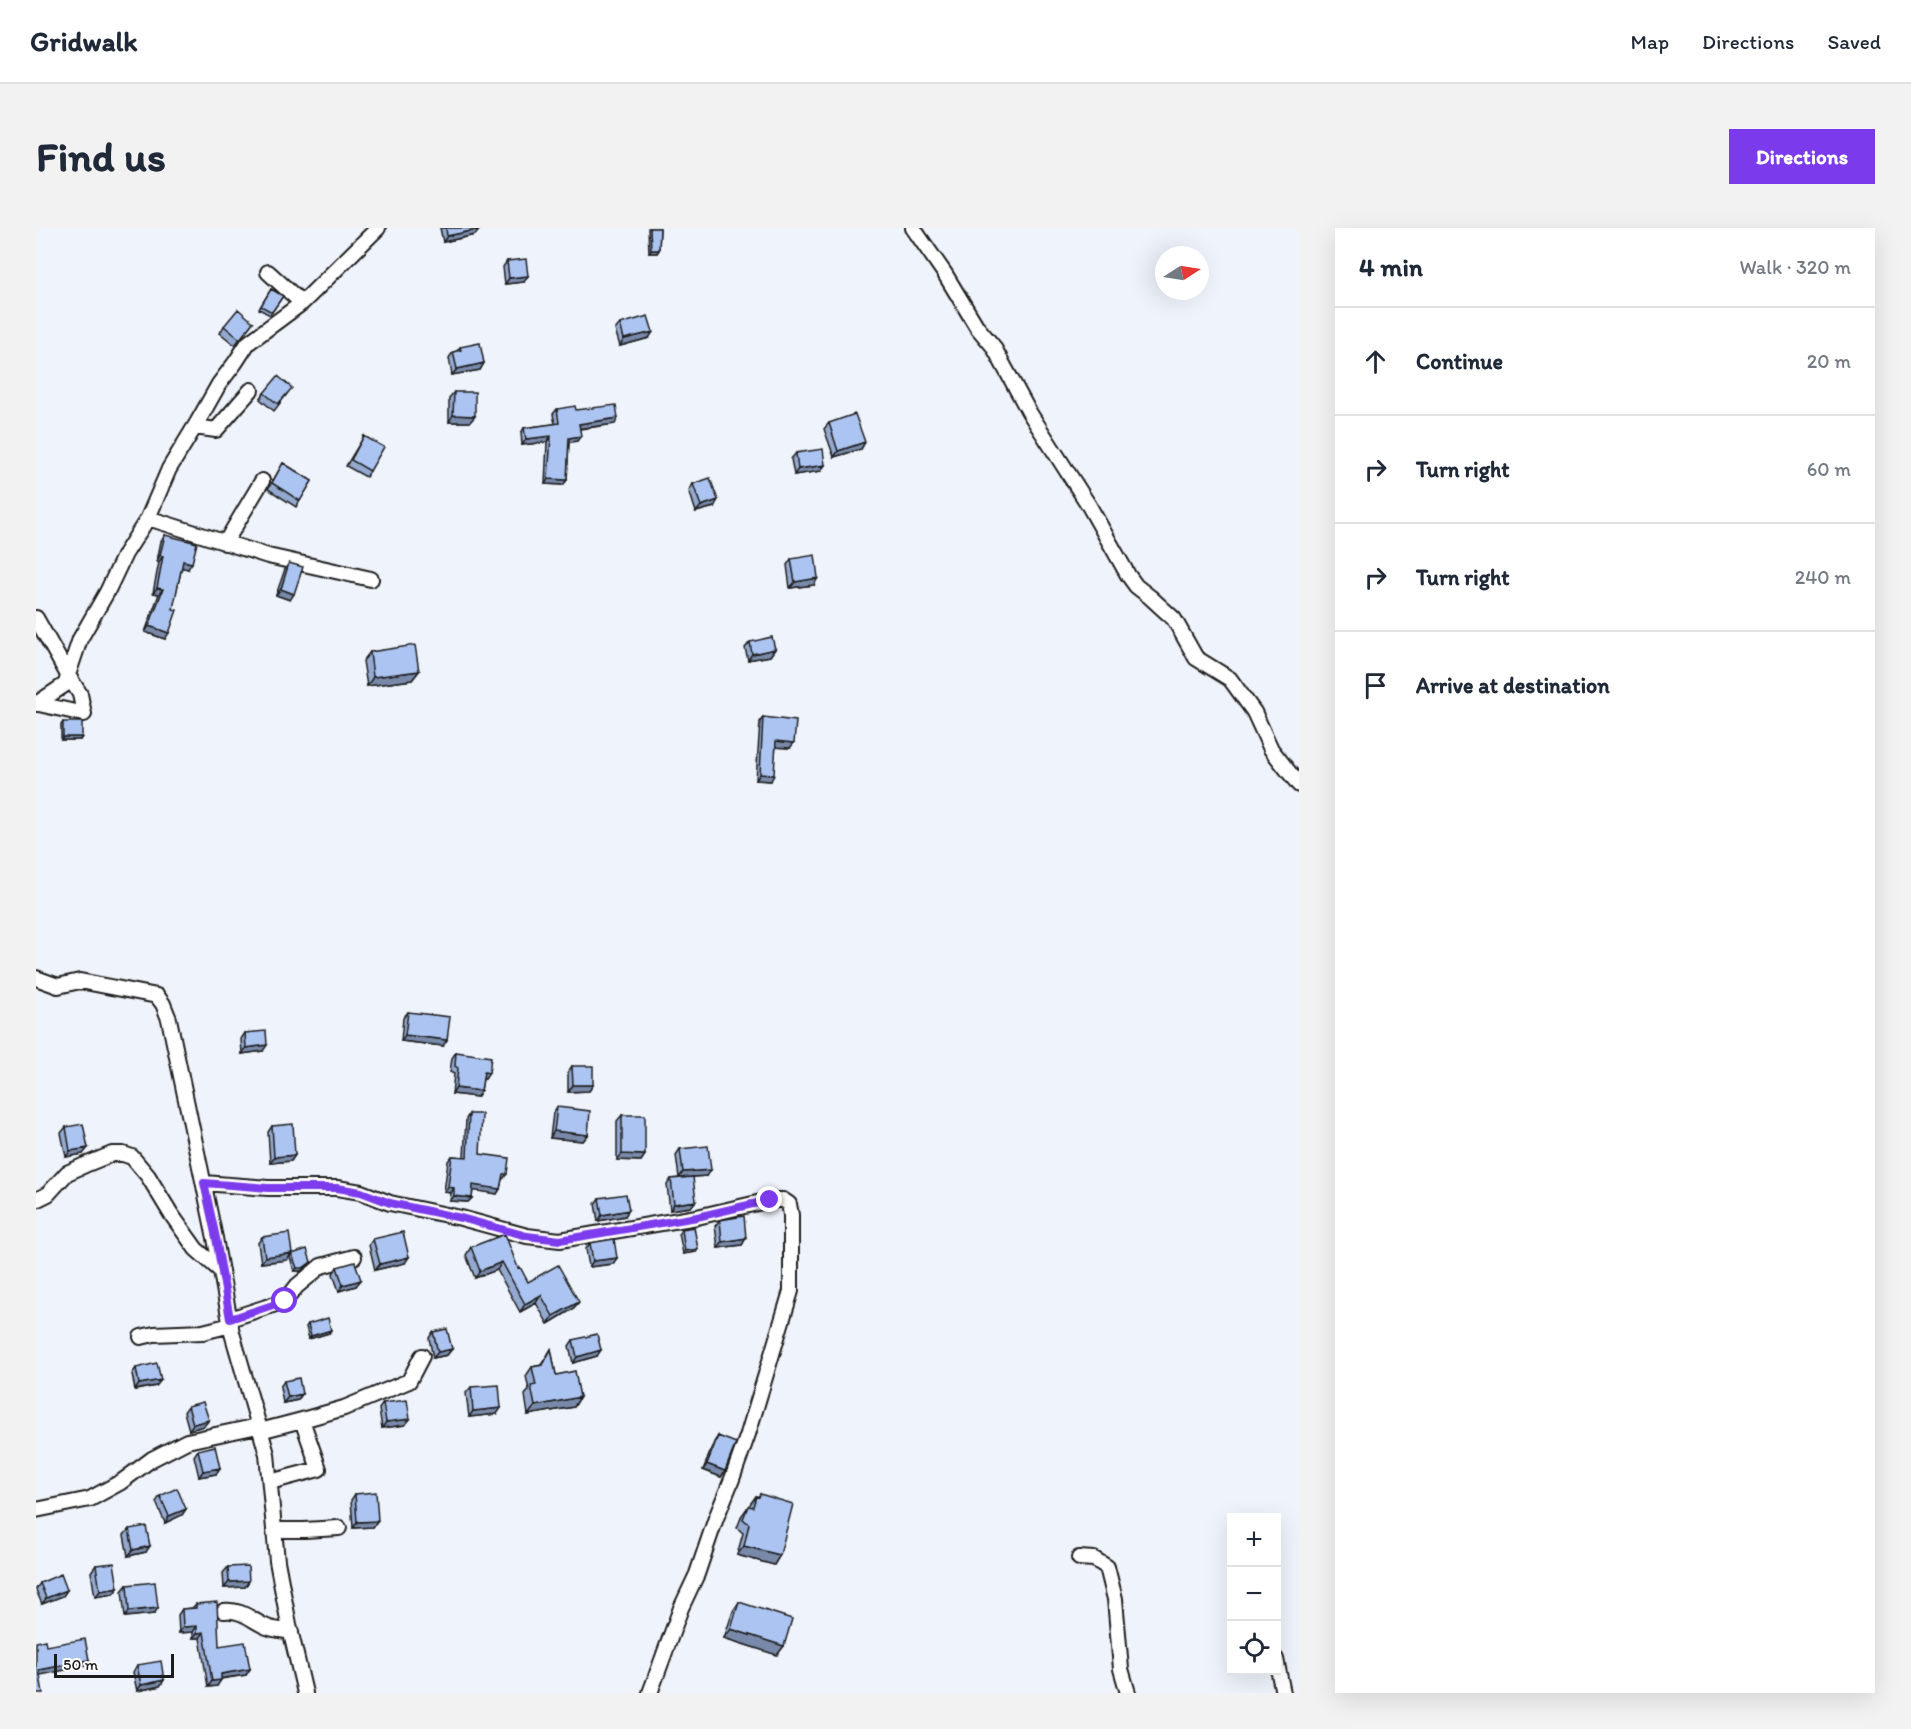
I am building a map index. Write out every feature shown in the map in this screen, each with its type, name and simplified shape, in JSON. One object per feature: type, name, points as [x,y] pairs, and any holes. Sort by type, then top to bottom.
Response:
[{"type":"street","points":[[38,704],[66,684],[80,639],[107,592],[125,554],[148,518],[168,468],[195,427],[219,384],[248,343],[302,303],[378,228]]},
{"type":"street","points":[[913,228],[945,274],[977,327],[993,346],[1029,412],[1088,504],[1128,576],[1136,586],[1174,619],[1196,658],[1230,679],[1254,712],[1271,749],[1299,785]]},
{"type":"street","points":[[268,272],[302,303]]},
{"type":"street","points":[[195,427],[216,430],[251,390]]},
{"type":"street","points":[[225,543],[262,481]]},
{"type":"street","points":[[148,518],[268,556],[371,579]]},
{"type":"street","points":[[36,618],[80,694],[84,714],[38,704]]},
{"type":"street","points":[[36,978],[58,986],[80,981],[157,996],[169,1019],[204,1183],[230,1322],[267,1454],[277,1561],[305,1693]]},
{"type":"street","points":[[36,1200],[48,1194],[67,1173],[112,1154],[132,1157],[148,1176],[196,1249],[221,1271]]},
{"type":"street","points":[[204,1183],[268,1188],[337,1188],[361,1192],[390,1203],[461,1218],[527,1236],[560,1240],[697,1217],[770,1200],[783,1200],[789,1204],[791,1291],[748,1434],[650,1693]]},
{"type":"street","points":[[141,1337],[154,1334],[203,1332],[230,1322],[285,1301],[297,1286],[321,1266],[354,1257]]},
{"type":"street","points":[[36,1510],[90,1499],[121,1482],[152,1459],[187,1441],[302,1420],[344,1408],[409,1381],[422,1356]]},
{"type":"street","points":[[270,1482],[319,1469],[302,1420]]},
{"type":"street","points":[[274,1530],[339,1528]]},
{"type":"street","points":[[1079,1558],[1094,1559],[1107,1567],[1115,1599],[1121,1669],[1128,1693]]},
{"type":"street","points":[[224,1611],[232,1610],[245,1614],[268,1628],[291,1632]]},
{"type":"street","points":[[1279,1675],[1283,1693]]},
{"type":"building","points":[[446,228],[479,228],[480,229],[447,236]]},
{"type":"building","points":[[650,228],[660,228],[659,250],[651,250]]},
{"type":"building","points":[[526,259],[528,276],[509,278],[507,261]]},
{"type":"building","points":[[271,289],[283,296],[272,312],[261,306]]},
{"type":"building","points":[[238,309],[253,322],[240,339],[224,326]]},
{"type":"building","points":[[648,316],[653,332],[624,339],[620,324]]},
{"type":"building","points":[[480,343],[484,363],[457,369],[453,352],[461,350],[460,347]]},
{"type":"building","points":[[278,376],[292,388],[278,404],[264,393]]},
{"type":"building","points":[[454,392],[475,392],[475,416],[453,415]]},
{"type":"building","points":[[616,405],[618,418],[579,424],[581,436],[569,438],[567,480],[548,479],[551,436],[526,439],[524,428],[559,423],[557,409],[575,406],[576,410]]},
{"type":"building","points":[[855,414],[865,442],[838,451],[829,423]]},
{"type":"building","points":[[364,436],[384,447],[370,471],[351,460]]},
{"type":"building","points":[[823,449],[825,465],[798,469],[796,453]]},
{"type":"building","points":[[283,463],[312,481],[300,501],[272,483]]},
{"type":"building","points":[[710,478],[718,500],[701,506],[693,484]]},
{"type":"building","points":[[165,535],[197,543],[192,563],[183,561],[173,609],[177,610],[169,633],[149,626],[163,589],[157,588],[163,556],[160,555]]},
{"type":"building","points":[[815,555],[818,578],[795,582],[791,559]]},
{"type":"building","points":[[289,563],[303,567],[294,594],[281,589]]},
{"type":"building","points":[[772,637],[775,649],[752,654],[750,642]]},
{"type":"building","points":[[415,645],[419,671],[373,677],[370,652]]},
{"type":"building","points":[[763,717],[796,721],[794,743],[776,741],[774,775],[760,774]]},
{"type":"building","points":[[63,722],[82,722],[82,737],[63,737]]},
{"type":"building","points":[[408,1012],[450,1017],[447,1040],[405,1035]]},
{"type":"building","points":[[266,1031],[267,1045],[246,1048],[245,1033]]},
{"type":"building","points":[[456,1052],[491,1057],[489,1073],[484,1072],[481,1091],[456,1088],[458,1068],[455,1066]]},
{"type":"building","points":[[572,1066],[593,1066],[593,1085],[573,1085]]},
{"type":"building","points":[[557,1107],[590,1111],[588,1135],[554,1131]]},
{"type":"building","points":[[469,1114],[482,1114],[480,1154],[509,1158],[507,1174],[503,1174],[500,1189],[473,1185],[472,1198],[454,1196],[454,1188],[448,1187],[452,1156],[467,1157]]},
{"type":"building","points":[[622,1115],[645,1115],[645,1155],[622,1154]]},
{"type":"building","points":[[83,1124],[88,1148],[70,1151],[66,1127]]},
{"type":"building","points":[[293,1124],[295,1155],[274,1157],[272,1126]]},
{"type":"building","points":[[708,1146],[711,1170],[683,1172],[680,1149]]},
{"type":"building","points":[[693,1177],[696,1201],[674,1204],[671,1179]]},
{"type":"building","points":[[626,1194],[629,1210],[602,1215],[599,1198]]},
{"type":"building","points":[[744,1216],[746,1238],[722,1242],[720,1220]]},
{"type":"building","points":[[694,1227],[698,1249],[685,1251],[682,1229]]},
{"type":"building","points":[[403,1232],[409,1257],[380,1264],[373,1239]]},
{"type":"building","points":[[289,1233],[292,1253],[265,1257],[262,1237]]},
{"type":"building","points":[[505,1234],[518,1268],[520,1267],[528,1282],[558,1265],[579,1302],[553,1316],[541,1295],[525,1304],[502,1262],[480,1271],[471,1247]]},
{"type":"building","points":[[614,1239],[617,1258],[593,1261],[590,1243]]},
{"type":"building","points":[[307,1249],[311,1262],[303,1268],[297,1268],[292,1254]]},
{"type":"building","points":[[355,1262],[361,1280],[343,1285],[337,1267]]},
{"type":"building","points":[[328,1318],[331,1330],[311,1336],[308,1324]]},
{"type":"building","points":[[447,1329],[452,1349],[438,1352],[433,1332]]},
{"type":"building","points":[[597,1334],[601,1350],[577,1357],[573,1340]]},
{"type":"building","points":[[551,1349],[556,1375],[575,1371],[580,1397],[535,1406],[531,1386],[536,1385],[532,1367],[543,1365]]},
{"type":"building","points":[[157,1363],[161,1380],[139,1384],[136,1368]]},
{"type":"building","points":[[299,1378],[302,1394],[288,1397],[284,1381]]},
{"type":"building","points":[[499,1385],[501,1408],[473,1411],[471,1387]]},
{"type":"building","points":[[407,1400],[410,1419],[386,1422],[383,1403]]},
{"type":"building","points":[[203,1402],[209,1420],[193,1424],[188,1406]]},
{"type":"building","points":[[718,1436],[736,1443],[725,1471],[707,1464]]},
{"type":"building","points":[[215,1446],[220,1468],[203,1471],[198,1450]]},
{"type":"building","points":[[177,1488],[186,1509],[169,1516],[160,1496]]},
{"type":"building","points":[[376,1492],[378,1521],[357,1522],[355,1494]]},
{"type":"building","points":[[760,1494],[793,1504],[780,1555],[744,1546],[749,1524],[743,1519],[748,1506],[753,1507],[756,1496],[759,1497]]},
{"type":"building","points":[[146,1526],[150,1546],[133,1550],[129,1529]]},
{"type":"building","points":[[114,1563],[118,1588],[100,1591],[96,1565]]},
{"type":"building","points":[[248,1566],[249,1581],[229,1582],[228,1567]]},
{"type":"building","points":[[61,1574],[67,1590],[46,1598],[40,1583]]},
{"type":"building","points":[[155,1582],[158,1608],[129,1611],[127,1585]]},
{"type":"building","points":[[217,1602],[219,1646],[245,1642],[250,1669],[221,1674],[221,1680],[212,1681],[204,1632],[197,1633],[197,1626],[183,1627],[182,1609],[196,1608],[196,1604]]},
{"type":"building","points":[[739,1602],[792,1619],[784,1646],[731,1629]]},
{"type":"building","points":[[85,1639],[89,1660],[39,1670],[43,1693],[36,1693],[36,1642],[45,1640],[46,1646]]},
{"type":"building","points":[[161,1661],[164,1680],[141,1685],[137,1665]]},
{"type":"route","points":[[285,1301],[230,1319],[204,1183],[268,1188],[337,1188],[361,1192],[390,1203],[461,1218],[527,1236],[560,1240],[697,1217],[770,1200]]}]
